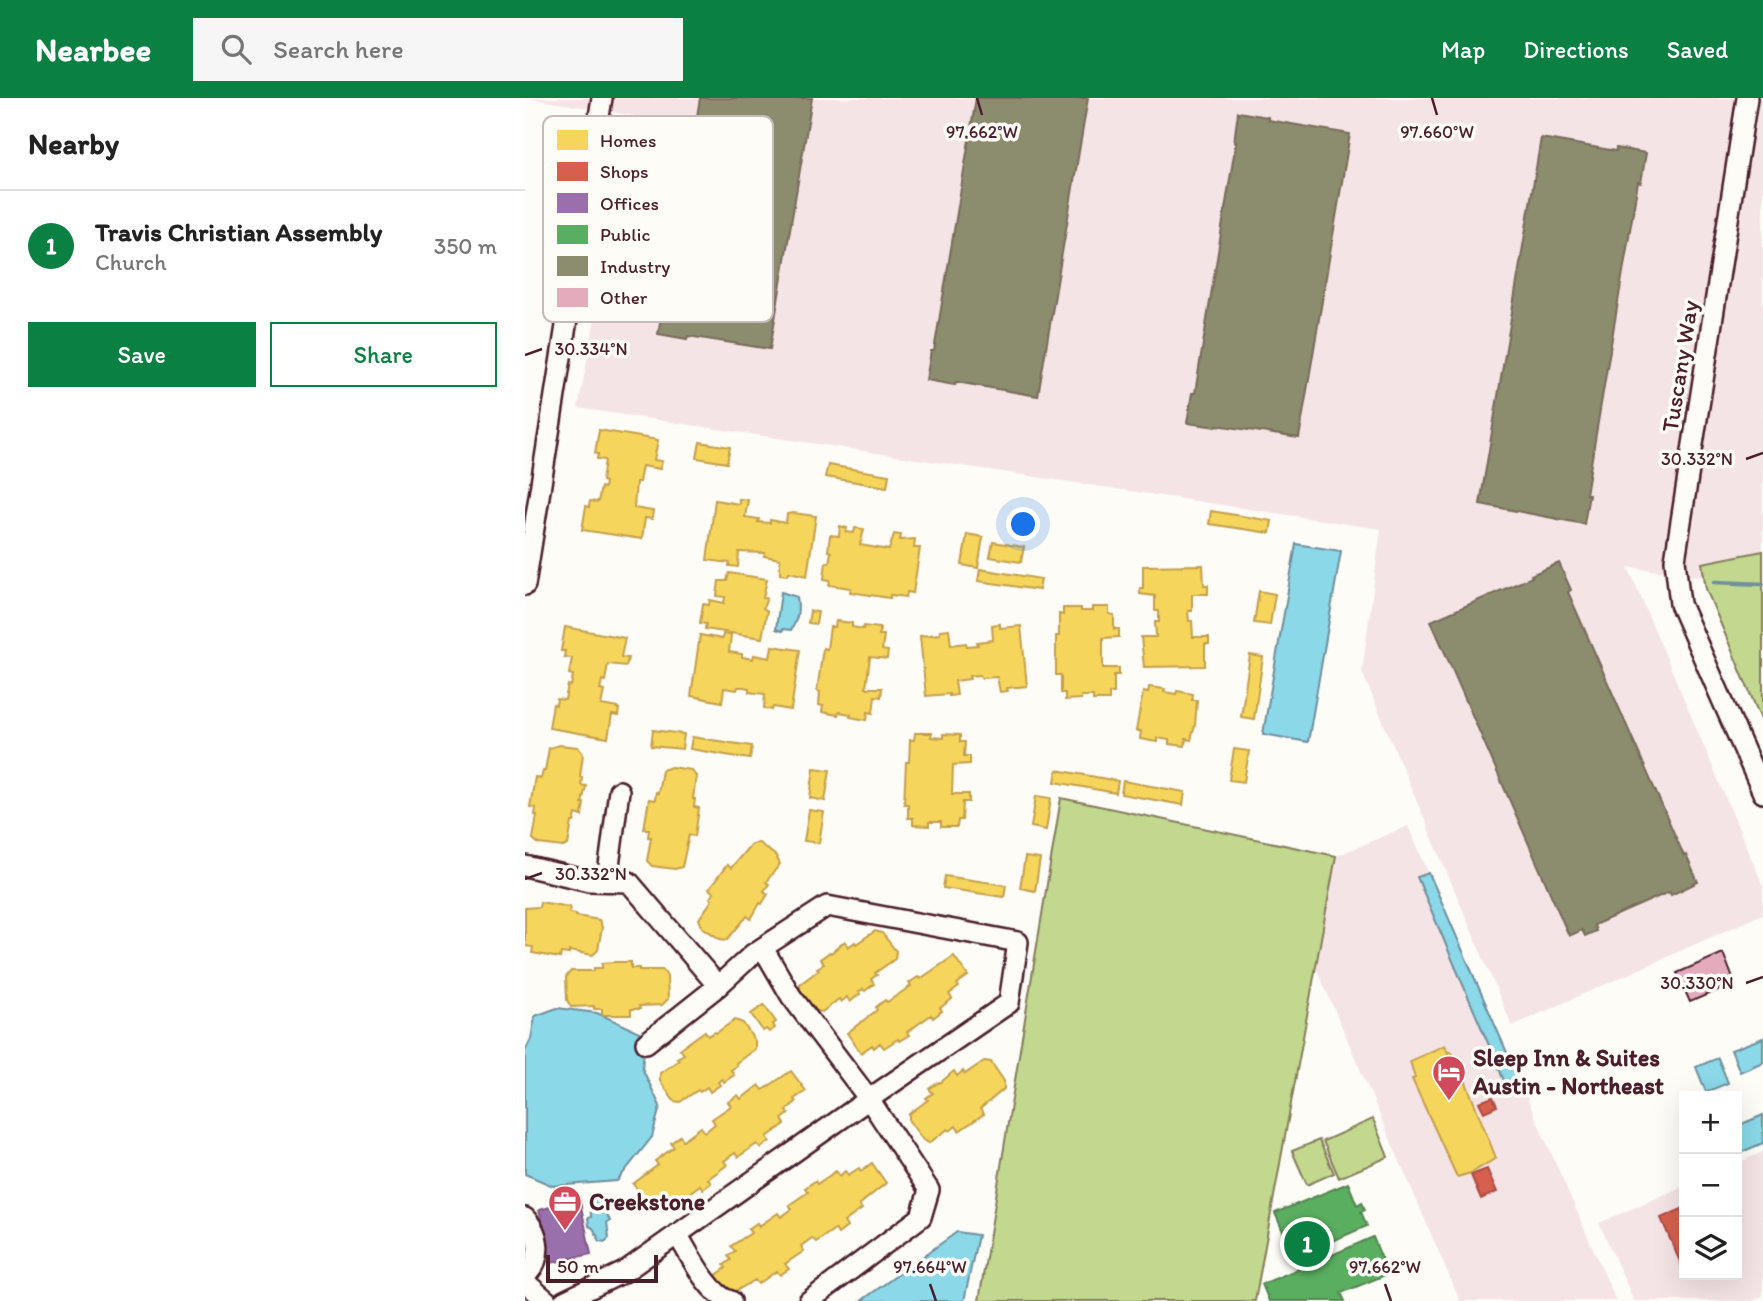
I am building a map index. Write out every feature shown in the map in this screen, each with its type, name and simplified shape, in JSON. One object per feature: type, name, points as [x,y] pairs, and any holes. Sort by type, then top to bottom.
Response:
[{"type":"street","points":[[599,116],[602,98]]},
{"type":"street","name":"Tuscany Way","points":[[1747,98],[1675,560],[1680,604],[1763,793]]},
{"type":"street","points":[[525,585],[567,322]]},
{"type":"street","points":[[607,881],[619,791]]},
{"type":"street","points":[[525,866],[589,881],[629,882],[718,986]]},
{"type":"street","points":[[564,1301],[624,1272],[1009,1003],[1019,942],[827,906],[762,948],[646,1044]]},
{"type":"street","points":[[762,948],[792,996],[869,1099],[929,1190],[921,1217],[809,1301]]},
{"type":"street","points":[[525,1218],[533,1229],[538,1255],[535,1265],[525,1276]]},
{"type":"street","points":[[677,1234],[710,1286],[725,1300],[731,1301]]},
{"type":"street","points":[[525,1282],[547,1301]]},
{"type":"shaded area","points":[[529,98],[1763,98],[1763,585],[1628,567],[1763,886],[1763,914],[1512,1026],[1362,672],[1381,529],[578,408],[594,322],[773,322],[773,116],[634,116]]},
{"type":"shaded area","points":[[1408,826],[1616,1301],[1460,1301],[1316,967],[1336,856]]},
{"type":"shaded area","points":[[1763,1152],[1763,1296],[1752,1301],[1634,1301],[1599,1223],[1679,1188],[1679,1280],[1742,1280],[1742,1161]]},
{"type":"green space","points":[[1763,551],[1763,724],[1706,589],[1702,563]]},
{"type":"green space","points":[[1061,798],[1336,856],[1255,1301],[979,1301]]},
{"type":"green space","points":[[1373,1119],[1388,1157],[1339,1178],[1323,1141]]},
{"type":"green space","points":[[1319,1140],[1334,1173],[1307,1185],[1292,1151]]},
{"type":"water","points":[[1296,544],[1341,551],[1308,742],[1263,734]]},
{"type":"water","points":[[781,592],[797,597],[797,614],[791,630],[776,629]]},
{"type":"water","points":[[1429,873],[1518,1078],[1505,1083],[1417,877]]},
{"type":"water","points":[[557,1008],[597,1013],[646,1035],[642,1068],[660,1106],[652,1137],[617,1181],[553,1186],[525,1174],[525,1051],[531,1039],[535,1016]]},
{"type":"water","points":[[1763,1038],[1763,1062],[1740,1072],[1731,1050]]},
{"type":"water","points":[[1718,1058],[1728,1083],[1706,1091],[1696,1067]]},
{"type":"water","points":[[1763,1115],[1763,1143],[1742,1152],[1742,1124]]},
{"type":"water","points":[[595,1199],[600,1200],[610,1221],[607,1222],[609,1238],[605,1242],[600,1241],[589,1226],[590,1203]]},
{"type":"water","points":[[957,1232],[978,1235],[964,1301],[861,1301]]},
{"type":"building: Homes","points":[[599,430],[658,440],[654,460],[662,461],[660,469],[642,466],[639,482],[636,482],[634,508],[653,511],[652,519],[645,518],[642,539],[582,530],[586,506],[589,507],[590,501],[598,502],[601,487],[604,488],[605,482],[602,481],[605,460],[597,459],[598,454],[595,453]]},
{"type":"building: Homes","points":[[700,442],[730,447],[727,463],[697,458]]},
{"type":"building: Homes","points":[[828,465],[889,475],[887,487],[825,477]]},
{"type":"building: Homes","points":[[739,499],[748,500],[745,517],[759,519],[758,522],[770,523],[770,520],[786,523],[787,514],[793,513],[816,516],[807,576],[789,572],[788,575],[780,574],[780,559],[764,556],[765,553],[739,552],[738,567],[729,566],[730,563],[707,560],[715,500],[739,504]]},
{"type":"building: Homes","points":[[1211,511],[1272,521],[1270,533],[1209,524]]},
{"type":"building: Homes","points":[[840,526],[847,528],[846,532],[854,533],[855,528],[864,529],[860,545],[889,550],[894,534],[901,535],[900,540],[915,539],[914,548],[920,548],[913,593],[907,592],[906,597],[890,595],[890,598],[850,592],[851,588],[829,585],[830,580],[824,579],[826,562],[829,563],[831,552],[828,551],[830,535],[839,536]]},
{"type":"building: Homes","points":[[967,534],[983,537],[978,568],[962,565]]},
{"type":"building: Homes","points":[[993,542],[1024,547],[1021,562],[990,557]]},
{"type":"building: Homes","points":[[1203,565],[1204,585],[1208,585],[1208,594],[1192,594],[1192,611],[1188,611],[1193,637],[1209,637],[1209,644],[1205,644],[1205,666],[1144,667],[1141,637],[1156,637],[1155,622],[1159,622],[1159,611],[1155,611],[1155,596],[1140,594],[1140,588],[1143,588],[1143,566]]},
{"type":"building: Homes","points":[[980,569],[1041,579],[1039,590],[978,581]]},
{"type":"building: Homes","points":[[729,573],[767,579],[763,598],[767,598],[763,608],[767,611],[762,638],[705,629],[706,624],[700,623],[703,604],[709,605],[710,600],[724,603],[725,597],[717,596],[719,581],[727,581]]},
{"type":"building: Homes","points":[[1259,591],[1275,594],[1270,625],[1254,623]]},
{"type":"building: Homes","points":[[1092,607],[1109,607],[1109,614],[1114,615],[1114,629],[1119,629],[1119,637],[1103,638],[1103,668],[1119,668],[1119,675],[1114,675],[1114,693],[1109,693],[1109,700],[1093,700],[1093,696],[1081,696],[1081,699],[1065,700],[1065,693],[1061,693],[1061,675],[1056,675],[1059,614],[1063,615],[1063,608],[1092,611]]},
{"type":"building: Homes","points":[[810,611],[818,612],[816,624],[808,623]]},
{"type":"building: Homes","points":[[836,621],[852,623],[852,627],[863,629],[864,626],[880,628],[879,635],[884,635],[882,650],[888,651],[887,659],[870,657],[866,688],[882,688],[881,697],[875,696],[873,713],[868,712],[867,720],[850,717],[851,714],[822,712],[823,706],[819,705],[820,692],[817,691],[823,648],[827,649],[830,627],[835,627]]},
{"type":"building: Homes","points":[[1000,624],[1000,628],[1021,626],[1027,686],[1007,688],[1008,691],[1000,692],[997,677],[969,676],[970,679],[955,681],[957,695],[926,696],[920,636],[940,634],[940,630],[949,629],[951,645],[978,645],[977,642],[993,640],[992,625]]},
{"type":"building: Homes","points":[[565,627],[625,638],[621,657],[628,658],[626,666],[608,664],[605,681],[602,680],[600,690],[604,691],[601,705],[619,708],[618,716],[612,715],[608,738],[549,728],[553,704],[556,705],[557,699],[565,700],[573,675],[569,674],[572,658],[564,657],[565,651],[561,651]]},
{"type":"building: Homes","points":[[723,634],[731,635],[729,652],[742,654],[742,657],[753,659],[754,655],[770,658],[772,646],[800,650],[791,710],[764,708],[765,694],[749,692],[749,688],[744,687],[738,687],[737,690],[724,688],[722,702],[691,696],[700,635],[722,639]]},
{"type":"building: Homes","points":[[1250,655],[1263,657],[1254,719],[1241,717]]},
{"type":"building: Homes","points":[[1149,687],[1176,694],[1177,691],[1193,694],[1192,700],[1197,700],[1195,725],[1191,740],[1186,739],[1185,746],[1169,744],[1169,740],[1157,738],[1157,742],[1140,739],[1141,731],[1136,731],[1143,692],[1148,693]]},
{"type":"building: Homes","points":[[653,730],[684,734],[682,749],[651,746]]},
{"type":"building: Homes","points":[[915,733],[932,733],[931,737],[943,738],[943,734],[960,735],[960,742],[965,742],[964,756],[970,756],[970,764],[953,765],[952,794],[969,794],[969,802],[963,802],[962,820],[958,820],[957,827],[941,827],[941,822],[929,822],[929,826],[913,825],[913,818],[908,818],[908,804],[904,804],[906,762],[909,762],[910,740],[914,740]]},
{"type":"building: Homes","points":[[692,737],[752,746],[750,759],[690,749]]},
{"type":"building: Homes","points":[[559,745],[578,747],[583,754],[580,777],[581,785],[586,786],[582,816],[576,814],[568,845],[563,847],[539,844],[533,839],[537,815],[536,808],[530,807],[535,777],[541,778],[545,771],[549,748]]},
{"type":"building: Homes","points":[[1234,749],[1249,751],[1244,782],[1229,780]]},
{"type":"building: Homes","points":[[671,767],[691,770],[696,776],[693,799],[694,807],[699,808],[695,836],[689,835],[682,867],[675,869],[652,866],[647,861],[651,837],[648,837],[649,829],[644,829],[649,799],[655,800],[662,770]]},
{"type":"building: Homes","points":[[814,768],[830,770],[825,801],[810,798]]},
{"type":"building: Homes","points":[[1057,770],[1118,781],[1116,793],[1055,782]]},
{"type":"building: Homes","points":[[1123,781],[1185,792],[1183,805],[1121,794]]},
{"type":"building: Homes","points":[[1036,796],[1051,798],[1046,830],[1031,827]]},
{"type":"building: Homes","points":[[809,810],[824,812],[819,843],[804,841]]},
{"type":"building: Homes","points":[[759,843],[776,856],[780,864],[766,882],[769,884],[764,891],[768,894],[751,919],[747,916],[727,940],[720,939],[702,927],[699,919],[712,900],[710,898],[714,893],[709,889],[727,865],[731,868],[751,844]]},
{"type":"building: Homes","points":[[1025,857],[1040,859],[1035,891],[1020,888]]},
{"type":"building: Homes","points":[[945,876],[1006,885],[1004,897],[943,888]]},
{"type":"building: Homes","points":[[540,902],[570,907],[569,913],[599,920],[602,927],[598,950],[593,955],[569,951],[569,954],[561,953],[560,958],[532,953],[533,947],[525,946],[525,908],[539,907]]},
{"type":"building: Homes","points":[[875,931],[882,933],[896,951],[895,959],[875,973],[877,975],[871,979],[874,984],[859,992],[850,1002],[847,997],[841,1002],[839,999],[822,1012],[813,1010],[800,992],[800,984],[824,964],[820,959],[845,941],[848,947]]},
{"type":"building: Homes","points":[[954,956],[968,976],[949,994],[952,999],[940,1008],[942,1011],[933,1018],[931,1015],[899,1041],[898,1039],[884,1048],[880,1043],[874,1048],[872,1045],[861,1053],[847,1033],[877,1010],[876,1007],[885,1000],[887,1002],[911,986],[909,983],[918,977],[920,979]]},
{"type":"building: Homes","points":[[631,962],[631,968],[639,970],[663,970],[667,976],[668,999],[662,1005],[631,1009],[631,1015],[602,1015],[602,1009],[594,1009],[594,1006],[571,1007],[567,1000],[566,977],[571,971],[594,971],[594,968],[602,968],[602,963]]},
{"type":"building: Homes","points":[[764,1005],[776,1022],[773,1024],[775,1028],[769,1032],[766,1029],[763,1031],[751,1014]]},
{"type":"building: Homes","points":[[735,1020],[743,1023],[755,1041],[755,1049],[736,1063],[731,1070],[734,1075],[724,1082],[722,1079],[718,1082],[720,1085],[710,1092],[707,1087],[680,1102],[674,1101],[660,1081],[660,1073],[679,1060],[677,1058],[684,1054],[680,1049],[695,1038],[705,1031],[708,1036],[716,1033]]},
{"type":"building: Homes","name":"Sleep Inn & Suites Austin - Northeast","points":[[1445,1045],[1448,1053],[1451,1051],[1457,1060],[1496,1158],[1471,1173],[1457,1177],[1412,1079],[1415,1078],[1410,1061]]},
{"type":"building: Homes","points":[[984,1061],[991,1062],[1004,1081],[1004,1089],[980,1109],[984,1114],[959,1131],[956,1126],[929,1143],[923,1140],[909,1121],[909,1114],[928,1100],[926,1098],[933,1093],[929,1089],[954,1071],[957,1076],[963,1071],[965,1074]]},
{"type":"building: Homes","points":[[791,1071],[806,1091],[794,1099],[796,1102],[786,1110],[789,1114],[782,1119],[785,1124],[767,1137],[770,1141],[761,1148],[757,1144],[738,1157],[735,1153],[724,1161],[727,1165],[708,1179],[711,1183],[703,1189],[700,1185],[681,1199],[678,1194],[672,1199],[668,1193],[661,1198],[659,1195],[648,1203],[633,1184],[658,1165],[655,1161],[674,1147],[671,1143],[680,1136],[683,1140],[701,1127],[705,1132],[715,1124],[712,1119],[731,1106],[728,1102],[738,1095],[741,1099],[759,1085],[763,1090]]},
{"type":"building: Homes","points":[[872,1163],[886,1183],[859,1205],[862,1209],[844,1222],[847,1227],[838,1234],[835,1229],[816,1242],[812,1238],[801,1246],[804,1251],[785,1264],[789,1269],[780,1275],[777,1271],[758,1284],[755,1280],[729,1295],[715,1276],[726,1268],[724,1265],[731,1260],[728,1256],[735,1251],[731,1246],[751,1233],[748,1229],[757,1223],[759,1226],[778,1213],[781,1217],[792,1209],[789,1205],[808,1192],[805,1188],[815,1181],[817,1184],[836,1171],[840,1176],[845,1171],[848,1175],[859,1168],[861,1171]]},
{"type":"building: Shops","points":[[1493,1097],[1497,1106],[1484,1112],[1479,1102]]},
{"type":"building: Shops","points":[[1487,1169],[1497,1192],[1481,1199],[1471,1175]]},
{"type":"building: Shops","points":[[1679,1210],[1679,1259],[1661,1218]]},
{"type":"building: Offices","name":"Creekstone","points":[[579,1197],[591,1254],[551,1263],[539,1210],[554,1206],[553,1203]]},
{"type":"building: Public","points":[[1348,1183],[1357,1205],[1362,1202],[1365,1210],[1361,1212],[1367,1226],[1311,1250],[1316,1262],[1373,1237],[1388,1274],[1341,1293],[1345,1301],[1269,1301],[1262,1284],[1310,1264],[1305,1252],[1294,1257],[1275,1213]]},
{"type":"building: Industry","points":[[700,98],[812,98],[770,349],[658,334],[660,322],[773,322],[773,116],[697,116]]},
{"type":"building: Industry","points":[[976,98],[1088,98],[1038,396],[956,382],[955,385],[926,380],[931,351],[934,351]]},
{"type":"building: Industry","points":[[1238,112],[1350,134],[1299,438],[1187,423],[1192,393],[1195,393],[1236,142]]},
{"type":"building: Industry","points":[[1541,138],[1616,151],[1616,148],[1646,153],[1641,183],[1638,182],[1586,494],[1589,494],[1584,524],[1480,504]]},
{"type":"building: Industry","points":[[1559,563],[1571,590],[1568,592],[1684,856],[1686,855],[1698,882],[1594,925],[1596,931],[1585,936],[1582,930],[1569,936],[1431,621]]},
{"type":"building: Other","points":[[1723,953],[1736,986],[1722,992],[1720,989],[1690,1002],[1677,973]]},
{"type":"waterway","points":[[1715,582],[1763,584]]},
{"type":"place","name":"Sleep Inn & Suites Austin - Northeast","points":[[1449,1102]]},
{"type":"place","name":"Creekstone","points":[[565,1232]]},
{"type":"place","name":"Travis Christian Assembly","points":[[1307,1244]]}]
